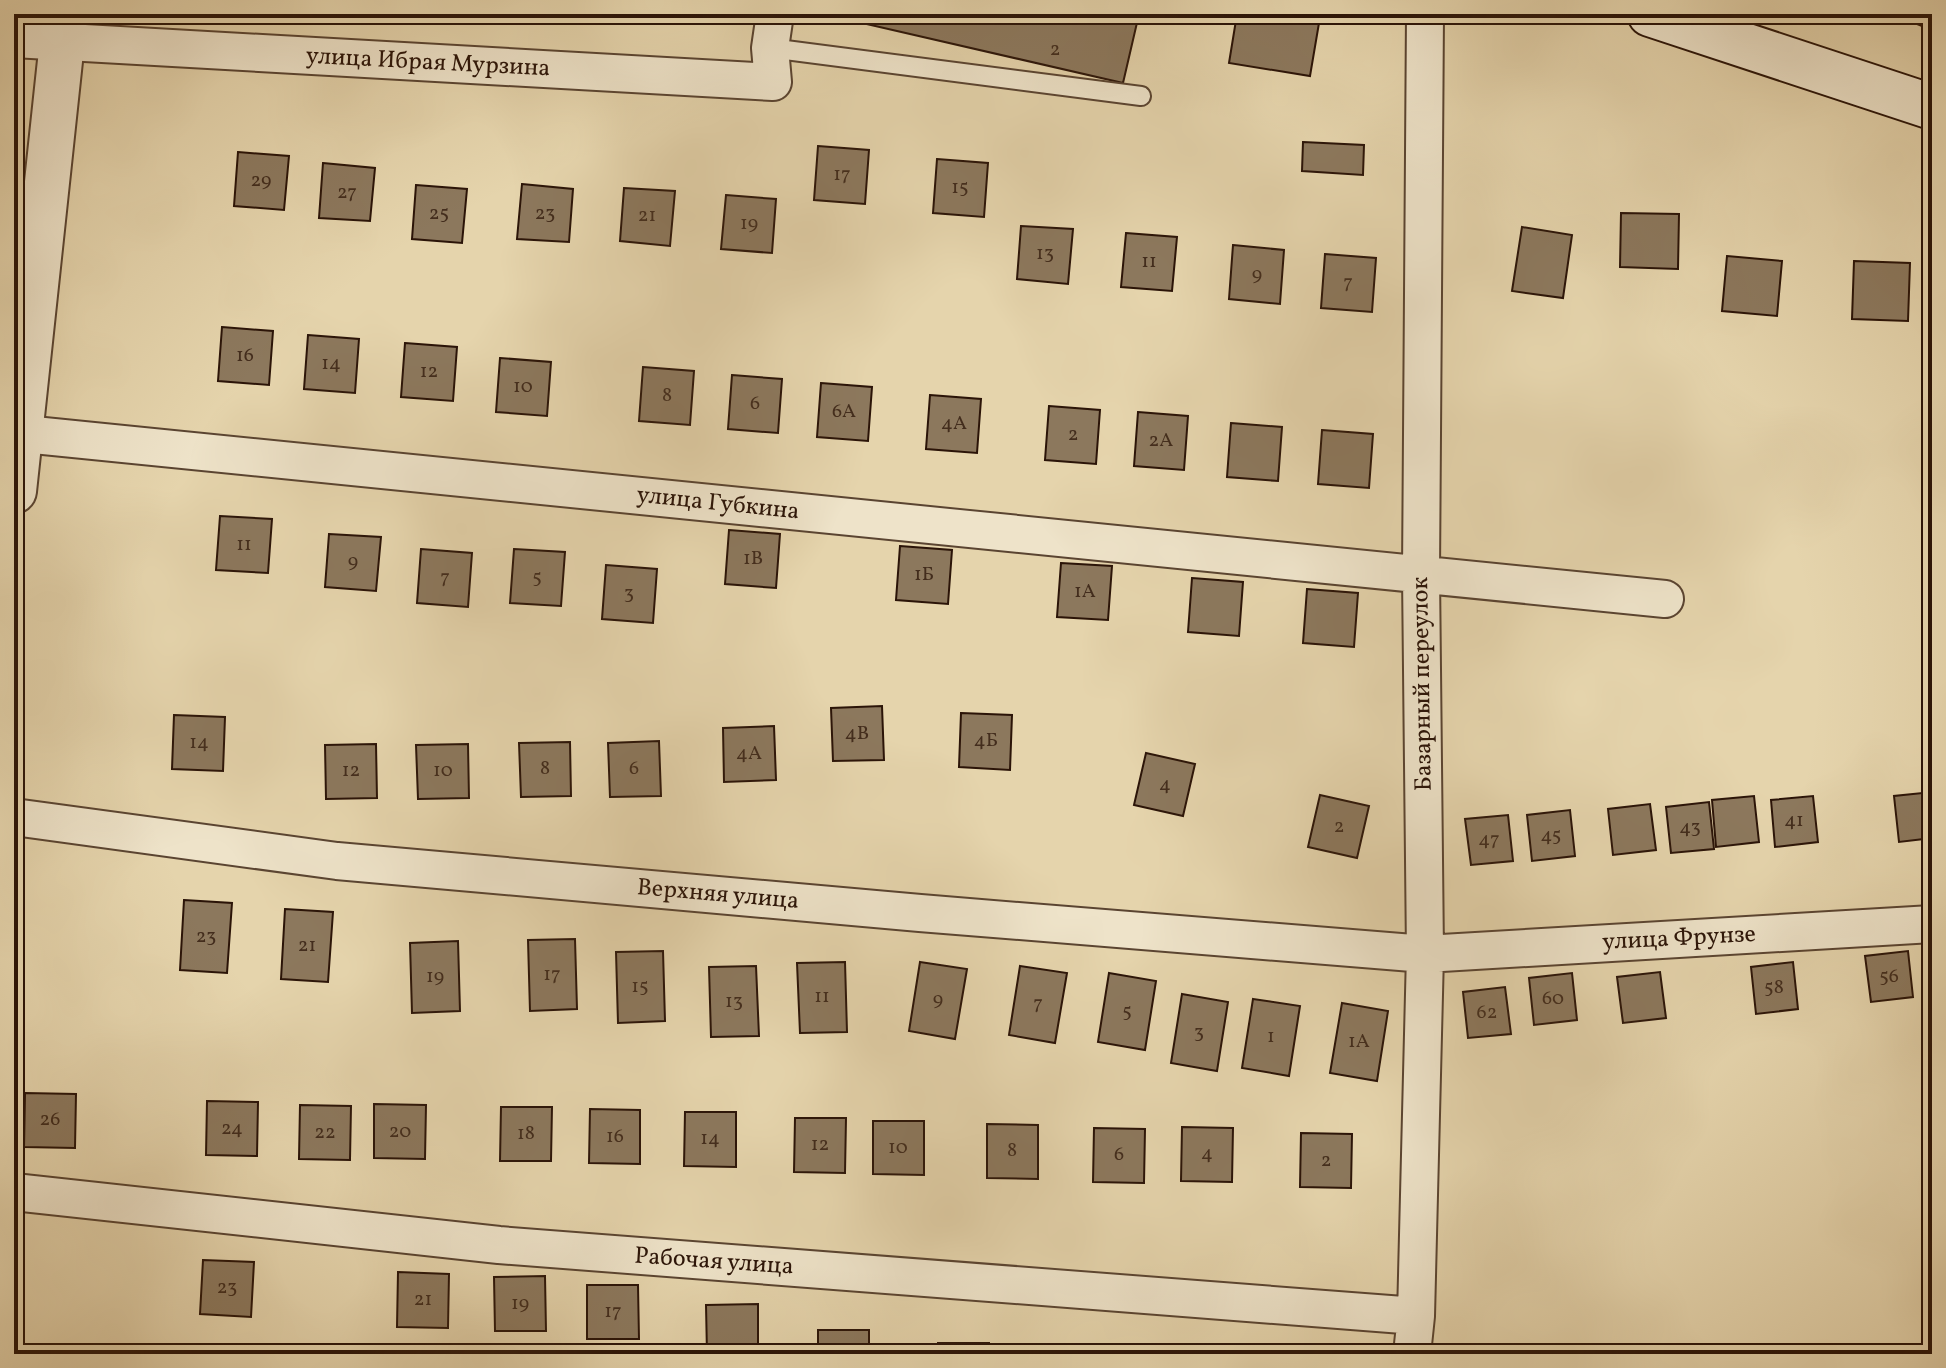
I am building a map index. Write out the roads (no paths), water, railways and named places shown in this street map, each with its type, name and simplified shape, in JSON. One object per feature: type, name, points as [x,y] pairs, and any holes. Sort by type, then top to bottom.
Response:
[{"type":"street","name":"Базарный переулок","points":[[1412,1354],[1416,1316],[1425,954],[1421,574],[1425,14]]},
{"type":"street","points":[[1650,14],[1932,107]]},
{"type":"street","points":[[14,491],[16,434],[64,28]]},
{"type":"street","name":"улица Ибрая Мурзина","points":[[14,39],[64,28],[773,82],[772,31]]},
{"type":"street","name":"улица Губкина","points":[[16,434],[1665,599]]},
{"type":"street","name":"Верхняя улица","points":[[14,817],[337,861],[935,915],[1425,954]]},
{"type":"street","name":"улица Фрунзе","points":[[1425,954],[1932,924]]},
{"type":"street","name":"Рабочая улица","points":[[14,1192],[499,1245],[1416,1316]]},
{"type":"lane","points":[[772,31],[1141,96]]}]
